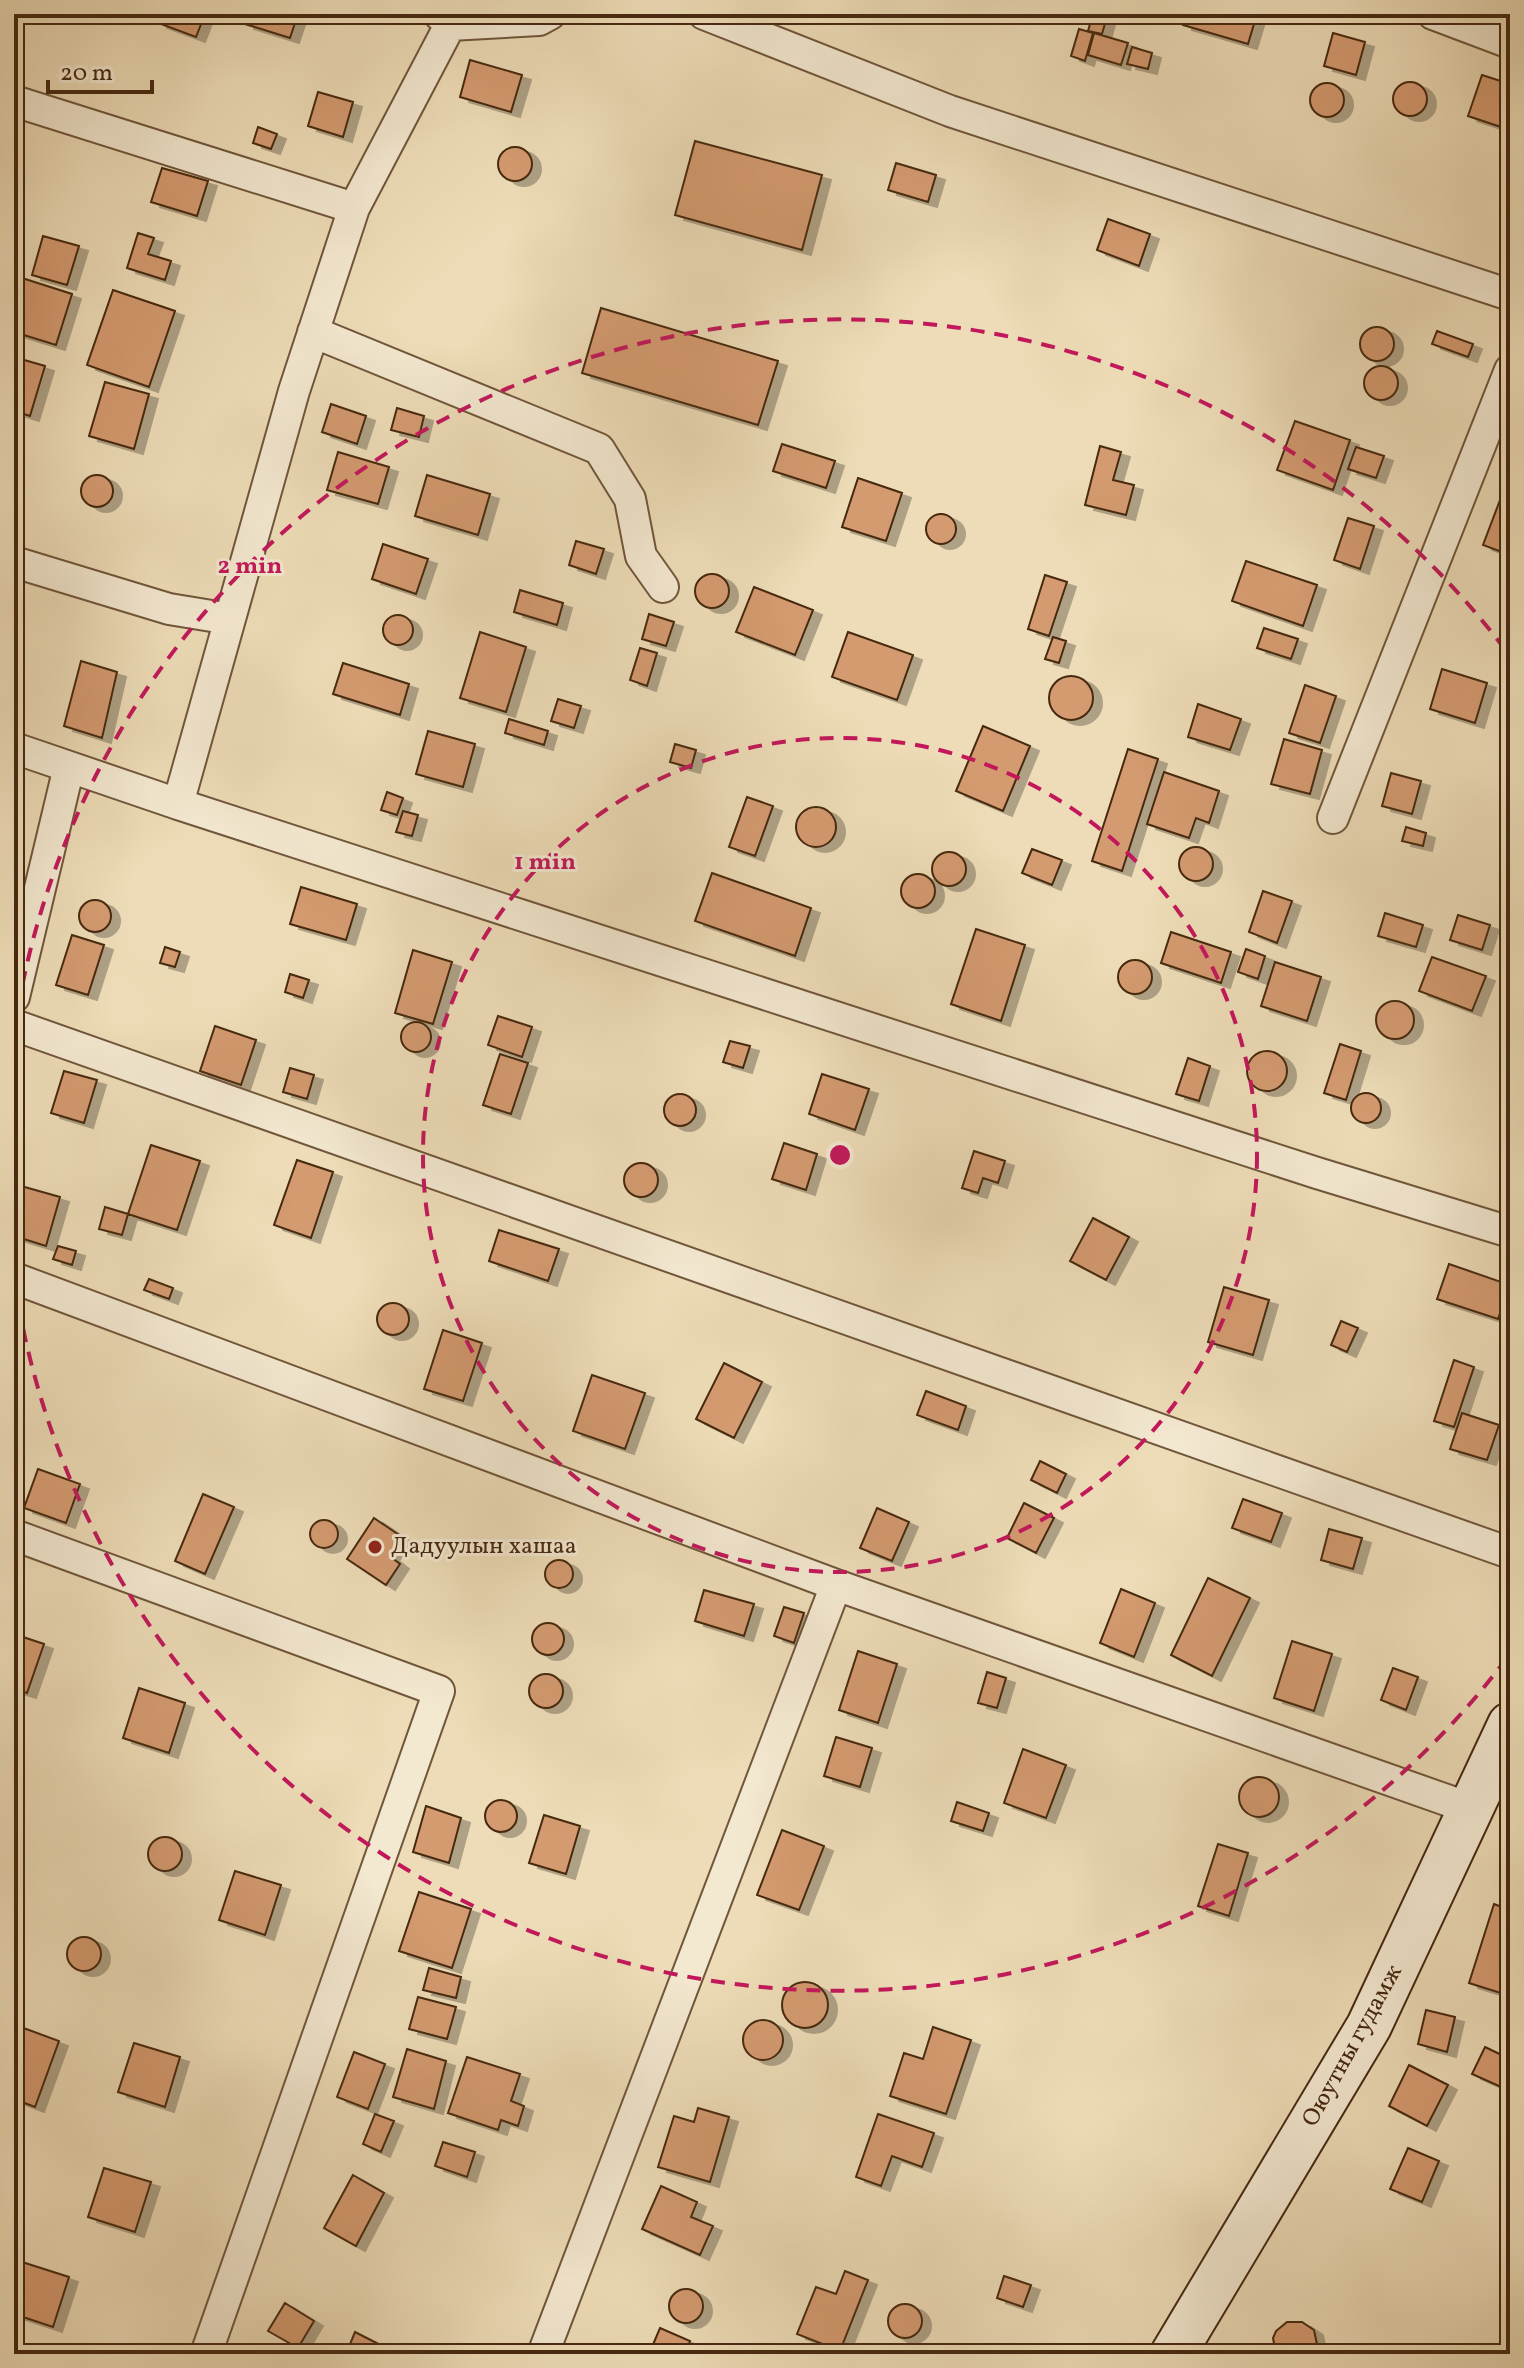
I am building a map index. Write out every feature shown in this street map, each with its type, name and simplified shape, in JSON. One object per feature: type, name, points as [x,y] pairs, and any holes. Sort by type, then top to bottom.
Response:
[{"type":"street","points":[[178,804],[294,391],[354,208],[444,20],[539,20],[550,14]]},
{"type":"street","points":[[704,14],[950,111],[1510,295]]},
{"type":"street","points":[[1433,14],[1510,43]]},
{"type":"street","points":[[14,101],[354,208]]},
{"type":"street","points":[[313,332],[599,449],[630,499],[641,556],[663,587]]},
{"type":"street","points":[[1333,818],[1510,370]]},
{"type":"street","points":[[14,562],[169,609],[230,619]]},
{"type":"street","points":[[14,748],[1317,1173],[1510,1232]]},
{"type":"street","points":[[14,997],[69,767]]},
{"type":"street","points":[[14,1025],[1510,1553]]},
{"type":"street","points":[[14,1278],[836,1585],[1472,1809]]},
{"type":"street","points":[[14,1535],[439,1691],[206,2354]]},
{"type":"street","points":[[543,2354],[836,1585]]},
{"type":"street","name":"Оюутны гудамж","points":[[1173,2354],[1369,2026],[1510,1725]]},
{"type":"building","points":[[161,14],[205,14],[196,37],[158,23]]},
{"type":"building","points":[[248,14],[298,14],[290,38],[245,24]]},
{"type":"building","points":[[1186,14],[1257,14],[1248,44],[1183,25]]},
{"type":"building","points":[[1092,17],[1106,20],[1102,34],[1088,31]]},
{"type":"building","points":[[1079,29],[1093,33],[1085,61],[1071,56]]},
{"type":"building","points":[[1094,33],[1128,43],[1121,65],[1088,55]]},
{"type":"building","points":[[1333,33],[1365,42],[1356,75],[1324,66]]},
{"type":"building","points":[[1132,47],[1152,53],[1148,69],[1127,64]]},
{"type":"building","points":[[470,60],[522,75],[511,112],[460,97]]},
{"type":"building","points":[[1482,75],[1510,84],[1510,130],[1468,116]]},
{"type":"building","points":[[1410,82],[1422,87],[1427,99],[1422,111],[1410,116],[1398,111],[1393,99],[1398,87]]},
{"type":"building","points":[[1327,83],[1339,88],[1344,100],[1339,112],[1327,117],[1315,112],[1310,100],[1315,88]]},
{"type":"building","points":[[318,92],[353,102],[343,137],[308,126]]},
{"type":"building","points":[[258,127],[277,134],[271,149],[253,143]]},
{"type":"building","points":[[695,141],[822,175],[802,250],[675,215]]},
{"type":"building","points":[[515,147],[527,152],[532,164],[527,176],[515,181],[503,176],[498,164],[503,152]]},
{"type":"building","points":[[896,163],[936,175],[928,202],[888,190]]},
{"type":"building","points":[[162,168],[208,181],[197,216],[151,202]]},
{"type":"building","points":[[1108,219],[1150,234],[1139,266],[1097,250]]},
{"type":"building","points":[[138,233],[154,238],[148,254],[171,261],[165,280],[127,268]]},
{"type":"building","points":[[43,236],[79,246],[67,285],[32,275]]},
{"type":"building","points":[[22,278],[72,294],[56,345],[14,332],[14,303]]},
{"type":"building","points":[[113,290],[175,311],[149,387],[87,365]]},
{"type":"building","points":[[601,308],[778,361],[758,425],[582,373]]},
{"type":"building","points":[[1377,327],[1389,332],[1394,344],[1389,356],[1377,361],[1365,356],[1360,344],[1365,332]]},
{"type":"building","points":[[1437,331],[1473,344],[1468,357],[1432,344]]},
{"type":"building","points":[[14,357],[45,366],[30,416],[14,411]]},
{"type":"building","points":[[1381,366],[1393,371],[1398,383],[1393,395],[1381,400],[1369,395],[1364,383],[1369,371]]},
{"type":"building","points":[[105,382],[149,394],[134,449],[89,436]]},
{"type":"building","points":[[331,404],[366,416],[357,444],[322,432]]},
{"type":"building","points":[[397,408],[424,416],[419,437],[391,430]]},
{"type":"building","points":[[1295,421],[1350,440],[1333,490],[1277,470]]},
{"type":"building","points":[[782,444],[835,461],[826,488],[773,471]]},
{"type":"building","points":[[1100,446],[1121,452],[1113,480],[1134,485],[1126,515],[1085,505]]},
{"type":"building","points":[[1356,447],[1384,456],[1376,478],[1348,469]]},
{"type":"building","points":[[338,452],[389,467],[378,504],[327,490]]},
{"type":"building","points":[[97,475],[108,480],[113,491],[108,502],[97,507],[86,502],[81,491],[86,480]]},
{"type":"building","points":[[427,475],[490,494],[478,535],[415,516]]},
{"type":"building","points":[[858,478],[902,493],[886,541],[842,527]]},
{"type":"building","points":[[1500,500],[1510,504],[1510,555],[1483,545]]},
{"type":"building","points":[[941,514],[952,518],[956,529],[952,540],[941,544],[930,540],[926,529],[930,518]]},
{"type":"building","points":[[1348,518],[1374,526],[1360,569],[1334,560]]},
{"type":"building","points":[[576,541],[604,549],[596,574],[569,565]]},
{"type":"building","points":[[383,544],[428,559],[416,594],[372,579]]},
{"type":"building","points":[[1246,561],[1317,585],[1303,626],[1232,601]]},
{"type":"building","points":[[712,574],[724,579],[729,591],[724,603],[712,608],[700,603],[695,591],[700,579]]},
{"type":"building","points":[[1045,575],[1067,582],[1049,636],[1028,629]]},
{"type":"building","points":[[754,587],[813,610],[795,655],[736,632]]},
{"type":"building","points":[[520,590],[563,603],[557,625],[514,612]]},
{"type":"building","points":[[649,614],[674,622],[666,646],[642,639]]},
{"type":"building","points":[[398,615],[404,616],[412,624],[412,636],[404,644],[398,645],[392,644],[384,636],[383,630],[384,624],[392,616]]},
{"type":"building","points":[[1264,628],[1298,639],[1291,659],[1257,648]]},
{"type":"building","points":[[480,632],[526,647],[506,712],[460,698]]},
{"type":"building","points":[[848,632],[913,655],[897,700],[832,677]]},
{"type":"building","points":[[1053,637],[1066,641],[1059,663],[1045,659]]},
{"type":"building","points":[[640,648],[657,653],[647,686],[630,680]]},
{"type":"building","points":[[81,661],[117,672],[102,738],[64,726]]},
{"type":"building","points":[[343,663],[409,684],[400,715],[333,694]]},
{"type":"building","points":[[1442,669],[1487,683],[1475,723],[1430,709]]},
{"type":"building","points":[[1071,676],[1086,683],[1093,698],[1086,713],[1071,720],[1056,713],[1049,698],[1056,683]]},
{"type":"building","points":[[1305,685],[1336,696],[1320,743],[1289,733]]},
{"type":"building","points":[[558,699],[581,706],[574,728],[551,721]]},
{"type":"building","points":[[1198,704],[1241,719],[1230,750],[1188,737]]},
{"type":"building","points":[[509,719],[548,731],[544,745],[505,733]]},
{"type":"building","points":[[983,726],[1030,746],[1003,811],[956,791]]},
{"type":"building","points":[[428,731],[475,744],[463,787],[416,774]]},
{"type":"building","points":[[1284,739],[1322,750],[1310,794],[1271,784]]},
{"type":"building","points":[[675,744],[696,750],[691,768],[670,762]]},
{"type":"building","points":[[1128,749],[1158,759],[1122,871],[1092,861]]},
{"type":"building","points":[[1164,772],[1219,791],[1209,823],[1196,818],[1189,838],[1147,824]]},
{"type":"building","points":[[1391,773],[1421,781],[1412,814],[1382,806]]},
{"type":"building","points":[[387,792],[403,798],[397,815],[381,810]]},
{"type":"building","points":[[747,797],[773,806],[755,856],[729,847]]},
{"type":"building","points":[[816,807],[830,813],[836,827],[830,841],[816,847],[802,841],[796,827],[802,813]]},
{"type":"building","points":[[403,811],[418,815],[412,836],[396,832]]},
{"type":"building","points":[[1406,827],[1426,833],[1423,846],[1402,841]]},
{"type":"building","points":[[1196,847],[1208,852],[1213,864],[1208,876],[1196,881],[1184,876],[1179,864],[1184,852]]},
{"type":"building","points":[[1032,849],[1062,860],[1052,885],[1022,873]]},
{"type":"building","points":[[949,852],[961,857],[966,869],[961,881],[949,886],[937,881],[932,869],[937,857]]},
{"type":"building","points":[[712,873],[811,908],[795,956],[695,921]]},
{"type":"building","points":[[918,874],[930,879],[935,891],[930,903],[918,908],[906,903],[901,891],[906,879]]},
{"type":"building","points":[[301,887],[357,904],[346,940],[290,924]]},
{"type":"building","points":[[1263,891],[1292,901],[1277,943],[1249,932]]},
{"type":"building","points":[[95,900],[106,905],[111,916],[106,927],[95,932],[84,927],[79,916],[84,905]]},
{"type":"building","points":[[1385,913],[1423,925],[1416,947],[1378,936]]},
{"type":"building","points":[[1458,915],[1490,925],[1482,950],[1450,940]]},
{"type":"building","points":[[976,929],[1025,945],[1001,1021],[951,1004]]},
{"type":"building","points":[[1171,932],[1231,952],[1221,983],[1161,963]]},
{"type":"building","points":[[72,935],[104,945],[88,995],[56,985]]},
{"type":"building","points":[[165,947],[180,952],[175,967],[160,963]]},
{"type":"building","points":[[1246,949],[1265,956],[1258,979],[1238,972]]},
{"type":"building","points":[[413,950],[452,962],[433,1024],[395,1013]]},
{"type":"building","points":[[1432,957],[1486,976],[1472,1011],[1419,991]]},
{"type":"building","points":[[1135,960],[1147,965],[1152,977],[1147,989],[1135,994],[1123,989],[1118,977],[1123,965]]},
{"type":"building","points":[[1275,962],[1321,977],[1307,1021],[1261,1006]]},
{"type":"building","points":[[290,974],[309,980],[303,998],[285,992]]},
{"type":"building","points":[[1395,1001],[1408,1007],[1414,1020],[1408,1033],[1395,1039],[1382,1033],[1376,1020],[1382,1007]]},
{"type":"building","points":[[498,1016],[532,1027],[522,1057],[488,1045]]},
{"type":"building","points":[[416,1022],[427,1026],[431,1037],[427,1048],[416,1052],[405,1048],[401,1037],[405,1026]]},
{"type":"building","points":[[215,1026],[256,1040],[241,1085],[200,1071]]},
{"type":"building","points":[[730,1041],[750,1046],[743,1068],[723,1062]]},
{"type":"building","points":[[1340,1044],[1361,1051],[1346,1100],[1324,1093]]},
{"type":"building","points":[[1267,1051],[1281,1057],[1287,1071],[1281,1085],[1267,1091],[1253,1085],[1247,1071],[1253,1057]]},
{"type":"building","points":[[500,1054],[528,1063],[511,1114],[483,1105]]},
{"type":"building","points":[[1188,1058],[1210,1066],[1199,1101],[1176,1094]]},
{"type":"building","points":[[290,1068],[314,1075],[307,1099],[283,1092]]},
{"type":"building","points":[[64,1071],[97,1080],[84,1123],[51,1113]]},
{"type":"building","points":[[822,1074],[869,1089],[855,1130],[809,1114]]},
{"type":"building","points":[[1366,1093],[1377,1097],[1381,1108],[1377,1119],[1366,1123],[1355,1119],[1351,1108],[1355,1097]]},
{"type":"building","points":[[680,1094],[692,1098],[696,1110],[692,1122],[680,1126],[668,1122],[664,1110],[668,1098]]},
{"type":"building","points":[[784,1143],[817,1154],[806,1190],[772,1179]]},
{"type":"building","points":[[151,1145],[200,1161],[177,1230],[128,1214]]},
{"type":"building","points":[[974,1151],[1005,1161],[998,1183],[983,1178],[978,1193],[962,1188]]},
{"type":"building","points":[[297,1160],[333,1172],[311,1238],[274,1225]]},
{"type":"building","points":[[641,1163],[653,1168],[658,1180],[653,1192],[641,1197],[629,1192],[624,1180],[629,1168]]},
{"type":"building","points":[[14,1184],[60,1197],[46,1246],[14,1236]]},
{"type":"building","points":[[105,1207],[128,1214],[122,1235],[99,1229]]},
{"type":"building","points":[[1093,1218],[1129,1237],[1106,1280],[1070,1261]]},
{"type":"building","points":[[499,1230],[559,1249],[548,1281],[489,1261]]},
{"type":"building","points":[[58,1246],[76,1251],[72,1265],[53,1259]]},
{"type":"building","points":[[1449,1264],[1510,1285],[1498,1319],[1437,1299]]},
{"type":"building","points":[[149,1279],[173,1288],[169,1299],[144,1290]]},
{"type":"building","points":[[1224,1287],[1269,1300],[1253,1355],[1208,1342]]},
{"type":"building","points":[[393,1303],[404,1308],[409,1319],[404,1330],[393,1335],[382,1330],[377,1319],[382,1308]]},
{"type":"building","points":[[1341,1321],[1358,1328],[1347,1352],[1331,1345]]},
{"type":"building","points":[[443,1330],[482,1343],[463,1401],[424,1389]]},
{"type":"building","points":[[1454,1360],[1474,1367],[1454,1427],[1434,1421]]},
{"type":"building","points":[[724,1363],[762,1382],[734,1438],[696,1419]]},
{"type":"building","points":[[592,1375],[645,1393],[625,1449],[573,1431]]},
{"type":"building","points":[[926,1391],[966,1406],[958,1430],[917,1415]]},
{"type":"building","points":[[1462,1413],[1499,1425],[1487,1460],[1450,1449]]},
{"type":"building","points":[[1040,1461],[1066,1474],[1057,1493],[1031,1480]]},
{"type":"building","points":[[38,1469],[80,1484],[66,1523],[24,1508]]},
{"type":"building","points":[[203,1494],[234,1507],[205,1574],[175,1561]]},
{"type":"building","points":[[1243,1499],[1282,1513],[1271,1542],[1232,1528]]},
{"type":"building","points":[[1024,1503],[1054,1518],[1036,1553],[1007,1538]]},
{"type":"building","points":[[877,1508],[909,1522],[892,1561],[860,1548]]},
{"type":"building","name":"Дадуулын хашаа","points":[[374,1518],[402,1537],[390,1556],[400,1564],[386,1585],[347,1559]]},
{"type":"building","points":[[324,1520],[334,1524],[338,1534],[334,1544],[324,1548],[314,1544],[310,1534],[314,1524]]},
{"type":"building","points":[[1329,1529],[1362,1538],[1353,1569],[1321,1560]]},
{"type":"building","points":[[559,1560],[569,1564],[573,1574],[569,1584],[559,1588],[549,1584],[545,1574],[549,1564]]},
{"type":"building","points":[[1208,1578],[1250,1598],[1212,1676],[1171,1655]]},
{"type":"building","points":[[1121,1589],[1155,1603],[1134,1657],[1100,1643]]},
{"type":"building","points":[[704,1590],[754,1604],[744,1636],[695,1621]]},
{"type":"building","points":[[784,1607],[804,1613],[794,1643],[774,1636]]},
{"type":"building","points":[[548,1623],[559,1628],[564,1639],[559,1650],[548,1655],[537,1650],[532,1639],[537,1628]]},
{"type":"building","points":[[14,1634],[44,1644],[27,1693],[14,1689]]},
{"type":"building","points":[[1292,1641],[1332,1654],[1314,1711],[1274,1698]]},
{"type":"building","points":[[858,1651],[897,1664],[878,1723],[839,1710]]},
{"type":"building","points":[[1393,1668],[1418,1677],[1406,1710],[1381,1700]]},
{"type":"building","points":[[987,1672],[1006,1678],[997,1708],[978,1703]]},
{"type":"building","points":[[546,1674],[558,1679],[563,1691],[558,1703],[546,1708],[534,1703],[529,1691],[534,1679]]},
{"type":"building","points":[[139,1688],[185,1703],[169,1753],[123,1738]]},
{"type":"building","points":[[836,1737],[872,1748],[860,1787],[824,1776]]},
{"type":"building","points":[[1023,1749],[1066,1765],[1046,1818],[1004,1803]]},
{"type":"building","points":[[1259,1777],[1273,1783],[1279,1797],[1273,1811],[1259,1817],[1245,1811],[1239,1797],[1245,1783]]},
{"type":"building","points":[[501,1800],[513,1804],[517,1816],[513,1828],[501,1832],[489,1828],[485,1816],[489,1804]]},
{"type":"building","points":[[957,1802],[989,1813],[983,1831],[951,1821]]},
{"type":"building","points":[[426,1806],[461,1818],[449,1863],[413,1852]]},
{"type":"building","points":[[544,1815],[580,1826],[566,1874],[529,1863]]},
{"type":"building","points":[[782,1830],[824,1846],[799,1910],[757,1895]]},
{"type":"building","points":[[165,1837],[177,1842],[182,1854],[177,1866],[165,1871],[153,1866],[148,1854],[153,1842]]},
{"type":"building","points":[[1218,1844],[1248,1853],[1229,1916],[1198,1906]]},
{"type":"building","points":[[235,1871],[281,1885],[265,1935],[219,1920]]},
{"type":"building","points":[[419,1892],[471,1909],[452,1968],[399,1951]]},
{"type":"building","points":[[1494,1904],[1510,1910],[1510,1996],[1469,1983]]},
{"type":"building","points":[[84,1937],[96,1942],[101,1954],[96,1966],[84,1971],[72,1966],[67,1954],[72,1942]]},
{"type":"building","points":[[429,1968],[461,1977],[456,1998],[423,1990]]},
{"type":"building","points":[[805,1982],[821,1989],[828,2005],[821,2021],[805,2028],[789,2021],[782,2005],[789,1989]]},
{"type":"building","points":[[418,1997],[456,2007],[447,2039],[409,2029]]},
{"type":"building","points":[[1426,2010],[1455,2017],[1447,2052],[1418,2044]]},
{"type":"building","points":[[763,2020],[777,2026],[783,2040],[777,2054],[763,2060],[749,2054],[743,2040],[749,2026]]},
{"type":"building","points":[[18,2026],[59,2041],[35,2107],[14,2099],[14,2036]]},
{"type":"building","points":[[933,2027],[971,2040],[946,2114],[890,2096],[904,2053],[923,2059]]},
{"type":"building","points":[[134,2043],[180,2057],[165,2107],[118,2092]]},
{"type":"building","points":[[1485,2047],[1510,2059],[1510,2091],[1472,2074]]},
{"type":"building","points":[[407,2049],[446,2061],[434,2109],[393,2097]]},
{"type":"building","points":[[354,2052],[385,2064],[368,2109],[337,2097]]},
{"type":"building","points":[[467,2057],[520,2074],[511,2101],[524,2106],[518,2126],[501,2120],[498,2130],[448,2113]]},
{"type":"building","points":[[1409,2065],[1448,2085],[1427,2126],[1389,2106]]},
{"type":"building","points":[[698,2108],[729,2117],[710,2182],[658,2167],[674,2116],[694,2122]]},
{"type":"building","points":[[375,2114],[394,2121],[381,2152],[363,2144]]},
{"type":"building","points":[[878,2114],[934,2133],[922,2167],[892,2156],[881,2186],[856,2177]]},
{"type":"building","points":[[443,2142],[475,2152],[467,2177],[435,2166]]},
{"type":"building","points":[[1408,2148],[1439,2161],[1422,2202],[1390,2189]]},
{"type":"building","points":[[104,2168],[151,2182],[135,2232],[88,2217]]},
{"type":"building","points":[[353,2175],[384,2193],[356,2246],[324,2228]]},
{"type":"building","points":[[661,2186],[697,2202],[691,2217],[713,2226],[700,2255],[642,2229]]},
{"type":"building","points":[[22,2262],[69,2277],[53,2327],[14,2314],[14,2287]]},
{"type":"building","points":[[845,2271],[868,2280],[840,2351],[797,2334],[816,2287],[836,2294]]},
{"type":"building","points":[[1004,2276],[1031,2285],[1023,2307],[997,2298]]},
{"type":"building","points":[[686,2289],[698,2294],[703,2306],[698,2318],[686,2323],[674,2318],[669,2306],[674,2294]]},
{"type":"building","points":[[285,2303],[314,2321],[298,2348],[268,2331]]},
{"type":"building","points":[[905,2304],[917,2309],[922,2321],[917,2333],[905,2338],[893,2333],[888,2321],[893,2309]]},
{"type":"building","points":[[1287,2322],[1302,2322],[1314,2330],[1317,2344],[1314,2354],[1276,2354],[1273,2338]]},
{"type":"building","points":[[660,2328],[690,2341],[685,2354],[649,2354]]},
{"type":"building","points":[[355,2332],[398,2354],[346,2354]]},
{"type":"place","name":"Дадуулын хашаа","points":[[375,1547]]}]
